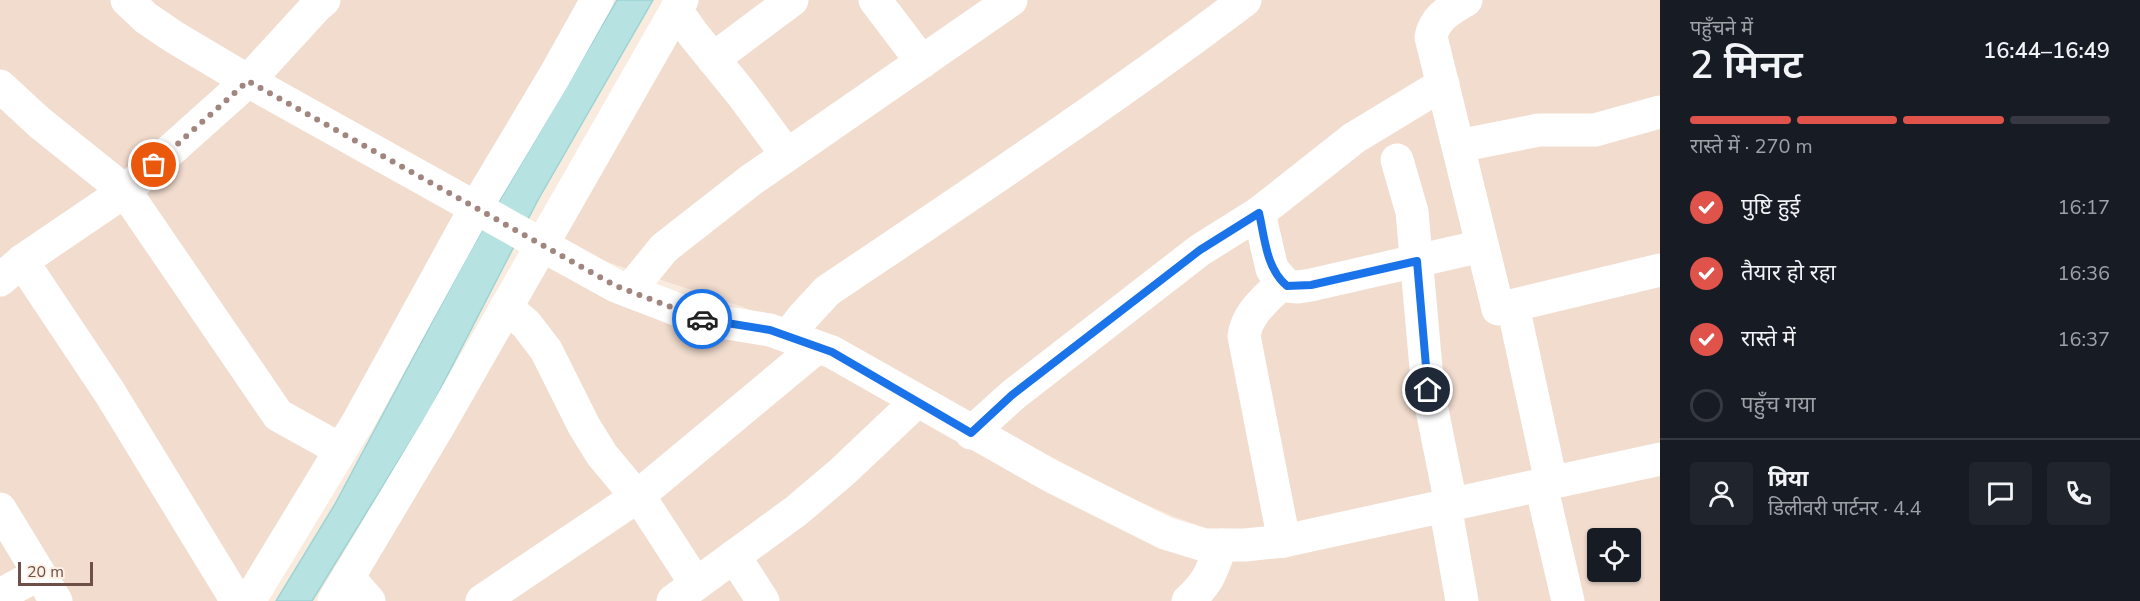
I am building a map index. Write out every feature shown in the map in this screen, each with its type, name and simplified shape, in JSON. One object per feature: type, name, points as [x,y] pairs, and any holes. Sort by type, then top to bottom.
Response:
[{"type":"street","points":[[127,0],[146,18],[174,37],[248,81],[481,212],[629,291],[702,319],[770,330],[832,352],[971,433],[1051,476],[1165,533],[1204,545],[1245,545],[1284,541],[1660,459]]},
{"type":"street","points":[[249,601],[481,212],[597,0]]},
{"type":"street","points":[[713,59],[792,0]]},
{"type":"street","points":[[875,0],[922,62]]},
{"type":"street","points":[[629,291],[664,248],[751,180],[1011,0]]},
{"type":"street","points":[[483,601],[638,496],[802,342],[803,317],[828,291],[1070,127],[1245,0]]},
{"type":"street","points":[[1466,0],[1439,17],[1433,26],[1431,37],[1498,309],[1660,270]]},
{"type":"street","points":[[237,601],[110,393],[11,271],[125,191],[248,81],[315,3]]},
{"type":"street","points":[[679,5],[693,34],[787,155]]},
{"type":"street","points":[[351,593],[438,427],[506,307],[536,242],[679,5]]},
{"type":"street","points":[[971,433],[1012,395],[1190,257],[1259,213],[1354,138],[1443,84]]},
{"type":"street","points":[[0,86],[40,123],[125,191],[278,415],[341,450]]},
{"type":"street","points":[[1458,146],[1539,130],[1595,130],[1660,112]]},
{"type":"street","points":[[1397,160],[1412,212],[1428,390],[1462,601]]},
{"type":"street","points":[[1259,213],[1272,268],[1287,286],[1311,285],[1482,246]]},
{"type":"street","points":[[1283,282],[1253,313],[1245,327],[1244,336],[1284,541]]},
{"type":"street","points":[[1513,306],[1548,468],[1544,484],[1568,601]]},
{"type":"street","points":[[506,307],[526,324],[542,344],[589,435],[602,455],[638,496],[685,592],[796,511],[842,472],[917,401]]},
{"type":"street","points":[[0,509],[48,588],[0,595]]},
{"type":"street","points":[[1188,601],[1202,589],[1208,579],[1221,545]]},
{"type":"street","points":[[734,556],[763,601]]},
{"type":"shaded area","points":[[0,0],[116,0],[454,214],[368,378],[238,601],[0,601]]},
{"type":"shaded area","points":[[148,0],[585,0],[472,193],[285,92]]},
{"type":"shaded area","points":[[686,0],[1660,0],[1660,451],[1251,533],[1212,530],[1122,494],[822,336],[604,261],[554,234]]},
{"type":"shaded area","points":[[537,262],[606,299],[769,345],[828,367],[1169,549],[1334,540],[1660,476],[1660,601],[347,601]]},
{"type":"water","points":[[617,0],[653,0],[538,200],[429,411],[312,601],[276,601],[335,504],[468,255]]},
{"type":"way so far","points":[[154,165],[248,81],[616,286],[702,319]]},
{"type":"route","points":[[702,319],[770,330],[832,352],[971,433],[1012,395],[1200,250],[1259,213],[1272,268],[1287,286],[1311,285],[1417,261],[1428,390]]}]
